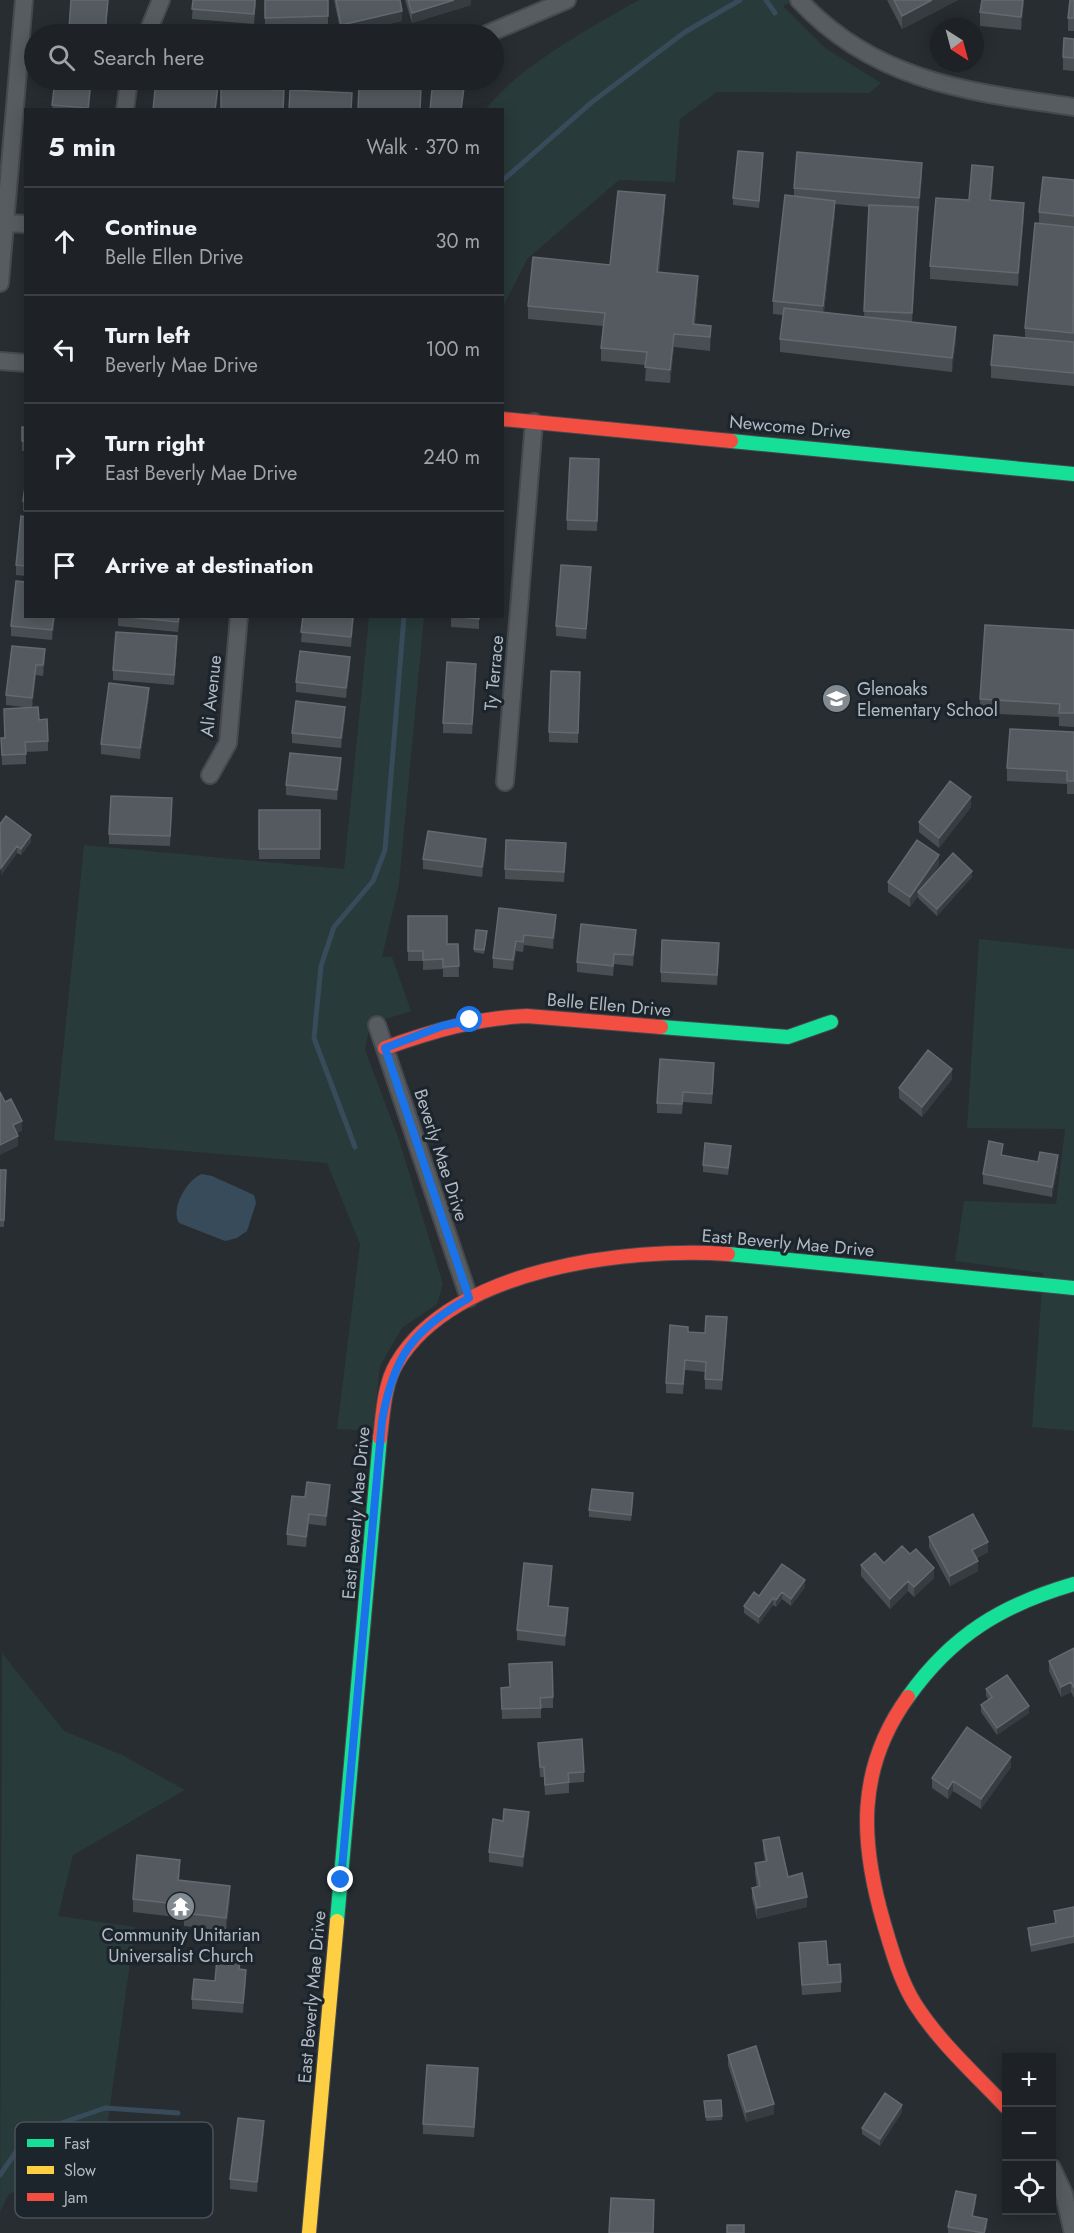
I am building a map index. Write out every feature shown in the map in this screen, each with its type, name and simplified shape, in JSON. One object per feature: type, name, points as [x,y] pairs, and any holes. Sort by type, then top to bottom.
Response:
[{"type":"street","points":[[0,283],[7,223],[24,0]]},
{"type":"street","points":[[151,24],[161,0]]},
{"type":"street","points":[[504,27],[567,0]]},
{"type":"street","points":[[799,0],[832,31],[859,50],[919,78],[983,94],[1074,107]]},
{"type":"street","points":[[125,108],[128,90]]},
{"type":"street","points":[[7,223],[24,224]]},
{"type":"street","points":[[0,361],[24,363]]},
{"type":"street","name":"Newcome Drive","points":[[504,419],[1074,474]]},
{"type":"street","name":"Ty Terrace","points":[[505,783],[534,422]]},
{"type":"street","name":"Ali Avenue","points":[[210,775],[228,743],[239,618]]},
{"type":"street","name":"Belle Ellen Drive","points":[[385,1048],[442,1026],[498,1016],[526,1016],[788,1037],[831,1022]]},
{"type":"street","name":"Beverly Mae Drive","points":[[377,1025],[469,1298]]},
{"type":"street","name":"East Beverly Mae Drive","points":[[309,2233],[384,1410],[387,1389],[397,1363],[412,1342],[428,1324],[469,1298],[574,1264],[624,1256],[706,1252],[1074,1288]]},
{"type":"street","points":[[1002,2103],[937,2033],[915,2004],[894,1959],[871,1877],[867,1849],[867,1808],[880,1743],[892,1718],[948,1647],[992,1614],[1026,1598],[1074,1584]]},
{"type":"street","points":[[1056,2177],[1064,2194],[1073,2233]]},
{"type":"shaded area","points":[[639,0],[794,0],[783,6],[825,48],[881,83],[869,93],[717,92],[680,119],[675,182],[619,180],[527,259],[504,305],[504,108],[487,108],[499,94],[536,63]]},
{"type":"shaded area","points":[[369,618],[424,618],[399,884],[382,957],[392,957],[411,1011],[370,1024],[365,1050],[399,1140],[443,1284],[437,1304],[402,1328],[380,1366],[373,1431],[337,1429],[360,1244],[327,1163],[54,1140],[84,845],[344,869]]},
{"type":"shaded area","points":[[979,939],[1074,949],[1074,1431],[1032,1427],[1043,1273],[955,1261],[964,1201],[1056,1204],[1065,1129],[967,1128]]},
{"type":"shaded area","points":[[2,1653],[64,1731],[122,1755],[185,1790],[73,1855],[58,1916],[135,1927],[108,2122],[15,2122],[15,2191],[8,2195],[0,2212]]},
{"type":"water","points":[[202,1174],[212,1176],[254,1195],[256,1203],[247,1231],[237,1238],[225,1241],[179,1223],[177,1210],[181,1195],[196,1177]]},
{"type":"building","points":[[71,0],[108,0],[106,24],[69,24]]},
{"type":"building","points":[[193,0],[255,0],[254,14],[192,9]]},
{"type":"building","points":[[265,0],[328,0],[328,16],[265,18]]},
{"type":"building","points":[[336,0],[400,0],[402,11],[341,24]]},
{"type":"building","points":[[408,0],[454,0],[412,13]]},
{"type":"building","points":[[894,0],[932,0],[902,16]]},
{"type":"building","points":[[982,0],[1023,0],[1021,17],[980,12]]},
{"type":"building","points":[[1070,0],[1074,0],[1074,18],[1068,18]]},
{"type":"building","points":[[1064,38],[1074,39],[1074,58],[1063,57]]},
{"type":"building","points":[[54,90],[90,90],[88,108],[52,105]]},
{"type":"building","points":[[155,90],[217,90],[215,108],[153,108]]},
{"type":"building","points":[[221,90],[284,90],[283,108],[221,108]]},
{"type":"building","points":[[290,90],[352,93],[351,108],[289,108]]},
{"type":"building","points":[[359,90],[421,90],[420,108],[358,108]]},
{"type":"building","points":[[432,90],[464,90],[461,108],[430,108]]},
{"type":"building","points":[[738,151],[763,153],[759,201],[733,198]]},
{"type":"building","points":[[797,152],[922,163],[919,198],[794,188]]},
{"type":"building","points":[[972,165],[993,167],[990,200],[1024,203],[1018,273],[930,266],[936,198],[969,200]]},
{"type":"building","points":[[1043,177],[1074,180],[1074,216],[1039,212]]},
{"type":"building","points":[[618,191],[665,195],[657,272],[698,276],[693,324],[711,326],[710,337],[674,334],[670,370],[645,367],[647,352],[601,348],[605,313],[528,306],[533,257],[610,265]]},
{"type":"building","points":[[785,195],[835,201],[823,306],[773,301]]},
{"type":"building","points":[[869,205],[918,207],[912,313],[864,311]]},
{"type":"building","points":[[1035,223],[1074,227],[1073,333],[1025,328]]},
{"type":"building","points":[[784,308],[956,327],[952,358],[780,339]]},
{"type":"building","points":[[994,335],[1074,342],[1074,373],[991,365]]},
{"type":"building","points":[[22,427],[24,427],[24,441],[22,441]]},
{"type":"building","points":[[570,458],[599,459],[597,521],[567,520]]},
{"type":"building","points":[[21,516],[24,517],[24,566],[16,565]]},
{"type":"building","points":[[561,565],[591,567],[586,629],[556,626]]},
{"type":"building","points":[[16,581],[24,582],[24,618],[54,618],[52,630],[11,626]]},
{"type":"building","points":[[139,618],[179,618],[178,622]]},
{"type":"building","points":[[303,618],[353,618],[351,637],[301,632]]},
{"type":"building","points":[[985,625],[1074,630],[1074,713],[1059,713],[1060,704],[980,699]]},
{"type":"building","points":[[116,632],[177,636],[174,675],[113,670]]},
{"type":"building","points":[[12,646],[45,649],[43,665],[36,665],[32,698],[6,695]]},
{"type":"building","points":[[300,651],[350,657],[346,688],[296,682]]},
{"type":"building","points":[[447,662],[476,664],[472,724],[443,723]]},
{"type":"building","points":[[551,671],[580,672],[578,733],[549,732]]},
{"type":"building","points":[[109,683],[149,688],[140,748],[101,744]]},
{"type":"building","points":[[296,701],[345,707],[341,738],[292,733]]},
{"type":"building","points":[[38,707],[39,720],[47,719],[48,741],[25,742],[26,754],[2,755],[1,738],[5,738],[4,709]]},
{"type":"building","points":[[1010,729],[1074,732],[1074,781],[1067,781],[1067,771],[1007,768]]},
{"type":"building","points":[[290,753],[341,758],[337,790],[286,785]]},
{"type":"building","points":[[950,781],[971,797],[939,838],[919,822]]},
{"type":"building","points":[[111,796],[172,798],[170,836],[109,834]]},
{"type":"building","points":[[259,810],[320,810],[320,849],[259,849]]},
{"type":"building","points":[[6,816],[31,835],[21,849],[17,846],[1,868],[0,824]]},
{"type":"building","points":[[428,831],[486,839],[482,867],[423,859]]},
{"type":"building","points":[[506,840],[566,843],[564,872],[505,869]]},
{"type":"building","points":[[917,840],[939,855],[910,897],[888,882]]},
{"type":"building","points":[[953,853],[972,871],[937,909],[918,892]]},
{"type":"building","points":[[499,908],[556,915],[553,938],[524,935],[523,942],[516,941],[513,960],[493,958]]},
{"type":"building","points":[[408,916],[447,916],[447,944],[458,944],[459,966],[443,967],[443,959],[423,960],[423,951],[408,951]]},
{"type":"building","points":[[581,924],[636,930],[633,955],[614,954],[613,966],[577,962]]},
{"type":"building","points":[[476,930],[487,931],[484,950],[474,949]]},
{"type":"building","points":[[662,940],[719,943],[717,975],[661,972]]},
{"type":"building","points":[[928,1050],[952,1069],[922,1107],[899,1088]]},
{"type":"building","points":[[660,1059],[714,1063],[712,1094],[683,1092],[682,1104],[657,1103]]},
{"type":"building","points":[[0,1092],[5,1102],[11,1099],[22,1121],[13,1125],[18,1136],[0,1145]]},
{"type":"building","points":[[989,1141],[1003,1144],[1001,1155],[1038,1162],[1040,1152],[1058,1155],[1052,1187],[983,1174]]},
{"type":"building","points":[[705,1143],[731,1146],[728,1168],[703,1165]]},
{"type":"building","points":[[0,1170],[6,1170],[4,1220],[0,1220]]},
{"type":"building","points":[[706,1316],[727,1317],[722,1380],[705,1379],[706,1362],[685,1360],[683,1384],[666,1383],[670,1325],[688,1327],[688,1332],[705,1333]]},
{"type":"building","points":[[307,1482],[330,1485],[326,1516],[309,1514],[306,1537],[287,1534],[292,1496],[305,1497]]},
{"type":"building","points":[[592,1489],[633,1493],[631,1515],[589,1510]]},
{"type":"building","points":[[973,1514],[988,1542],[972,1550],[978,1561],[950,1576],[929,1537]]},
{"type":"building","points":[[902,1546],[910,1554],[916,1549],[934,1568],[914,1587],[908,1581],[890,1599],[861,1565],[875,1553],[884,1563]]},
{"type":"building","points":[[524,1563],[552,1566],[548,1606],[568,1608],[565,1636],[517,1630]]},
{"type":"building","points":[[782,1564],[805,1580],[791,1599],[782,1592],[776,1600],[773,1598],[759,1617],[744,1606],[754,1592],[759,1596]]},
{"type":"building","points":[[1074,1648],[1074,1688],[1071,1682],[1061,1687],[1049,1661]]},
{"type":"building","points":[[552,1662],[553,1697],[540,1698],[541,1708],[502,1709],[501,1688],[510,1687],[509,1664]]},
{"type":"building","points":[[1007,1675],[1029,1706],[997,1728],[981,1705],[992,1697],[986,1689]]},
{"type":"building","points":[[967,1727],[1011,1757],[981,1799],[953,1781],[948,1789],[932,1778]]},
{"type":"building","points":[[582,1739],[584,1772],[568,1773],[569,1782],[545,1785],[544,1767],[540,1767],[538,1743]]},
{"type":"building","points":[[504,1809],[529,1812],[523,1857],[489,1852],[493,1819],[503,1821]]},
{"type":"building","points":[[779,1837],[788,1877],[802,1873],[807,1897],[757,1908],[752,1888],[760,1886],[755,1863],[767,1861],[763,1840]]},
{"type":"building","name":"Community Unitarian Universalist Church","points":[[137,1855],[180,1860],[178,1880],[230,1886],[226,1918],[184,1913],[185,1905],[133,1899]]},
{"type":"building","points":[[1074,1907],[1074,1936],[1031,1945],[1028,1928],[1056,1923],[1054,1911]]},
{"type":"building","points":[[826,1941],[828,1965],[840,1964],[841,1982],[802,1985],[799,1943]]},
{"type":"building","points":[[217,1959],[240,1961],[239,1969],[246,1970],[243,2003],[192,1999],[194,1979],[215,1981]]},
{"type":"building","points":[[756,2046],[774,2104],[746,2112],[728,2055]]},
{"type":"building","points":[[427,2065],[478,2068],[474,2127],[423,2124]]},
{"type":"building","points":[[885,2093],[902,2105],[880,2139],[862,2128]]},
{"type":"building","points":[[721,2100],[722,2116],[706,2117],[704,2101]]},
{"type":"building","points":[[238,2118],[264,2121],[257,2182],[230,2179]]},
{"type":"building","points":[[956,2191],[976,2195],[972,2216],[987,2219],[984,2233],[948,2227]]},
{"type":"building","points":[[611,2198],[654,2200],[653,2233],[609,2233]]},
{"type":"building","points":[[727,2225],[744,2225],[744,2233],[727,2233]]},
{"type":"waterway","points":[[504,179],[592,102],[685,32],[740,0]]},
{"type":"waterway","points":[[766,0],[775,13]]},
{"type":"waterway","points":[[355,1147],[314,1038],[321,966],[334,927],[373,881],[385,850],[404,618]]},
{"type":"waterway","points":[[65,2122],[105,2108],[178,2113]]},
{"type":"waterway","points":[[0,2175],[15,2153]]},
{"type":"traffic: fast","points":[[731,441],[1074,474]]},
{"type":"traffic: fast","points":[[661,1027],[788,1037],[831,1022]]},
{"type":"traffic: fast","points":[[728,1254],[1074,1288]]},
{"type":"traffic: fast","points":[[337,1921],[380,1438]]},
{"type":"traffic: fast","points":[[908,1697],[942,1656],[981,1625],[1024,1602],[1074,1584]]},
{"type":"traffic: slow","points":[[309,2233],[337,1921]]},
{"type":"traffic: jam","points":[[504,419],[731,441]]},
{"type":"traffic: jam","points":[[385,1048],[455,1026],[508,1017],[527,1016],[661,1027]]},
{"type":"traffic: jam","points":[[380,1438],[389,1380],[397,1363],[423,1331],[458,1305],[500,1285],[546,1270],[594,1260],[642,1255],[728,1254]]},
{"type":"traffic: jam","points":[[908,1697],[891,1724],[879,1751],[871,1779],[867,1835],[876,1894],[897,1965],[915,2004],[947,2045],[1002,2103]]},
{"type":"place","name":"Glenoaks Elementary School","points":[[836,699]]},
{"type":"place","name":"Community Unitarian Universalist Church","points":[[181,1906]]},
{"type":"route","points":[[341,1880],[382,1421],[387,1389],[397,1363],[428,1324],[469,1298],[385,1048],[442,1026],[470,1020]]}]
